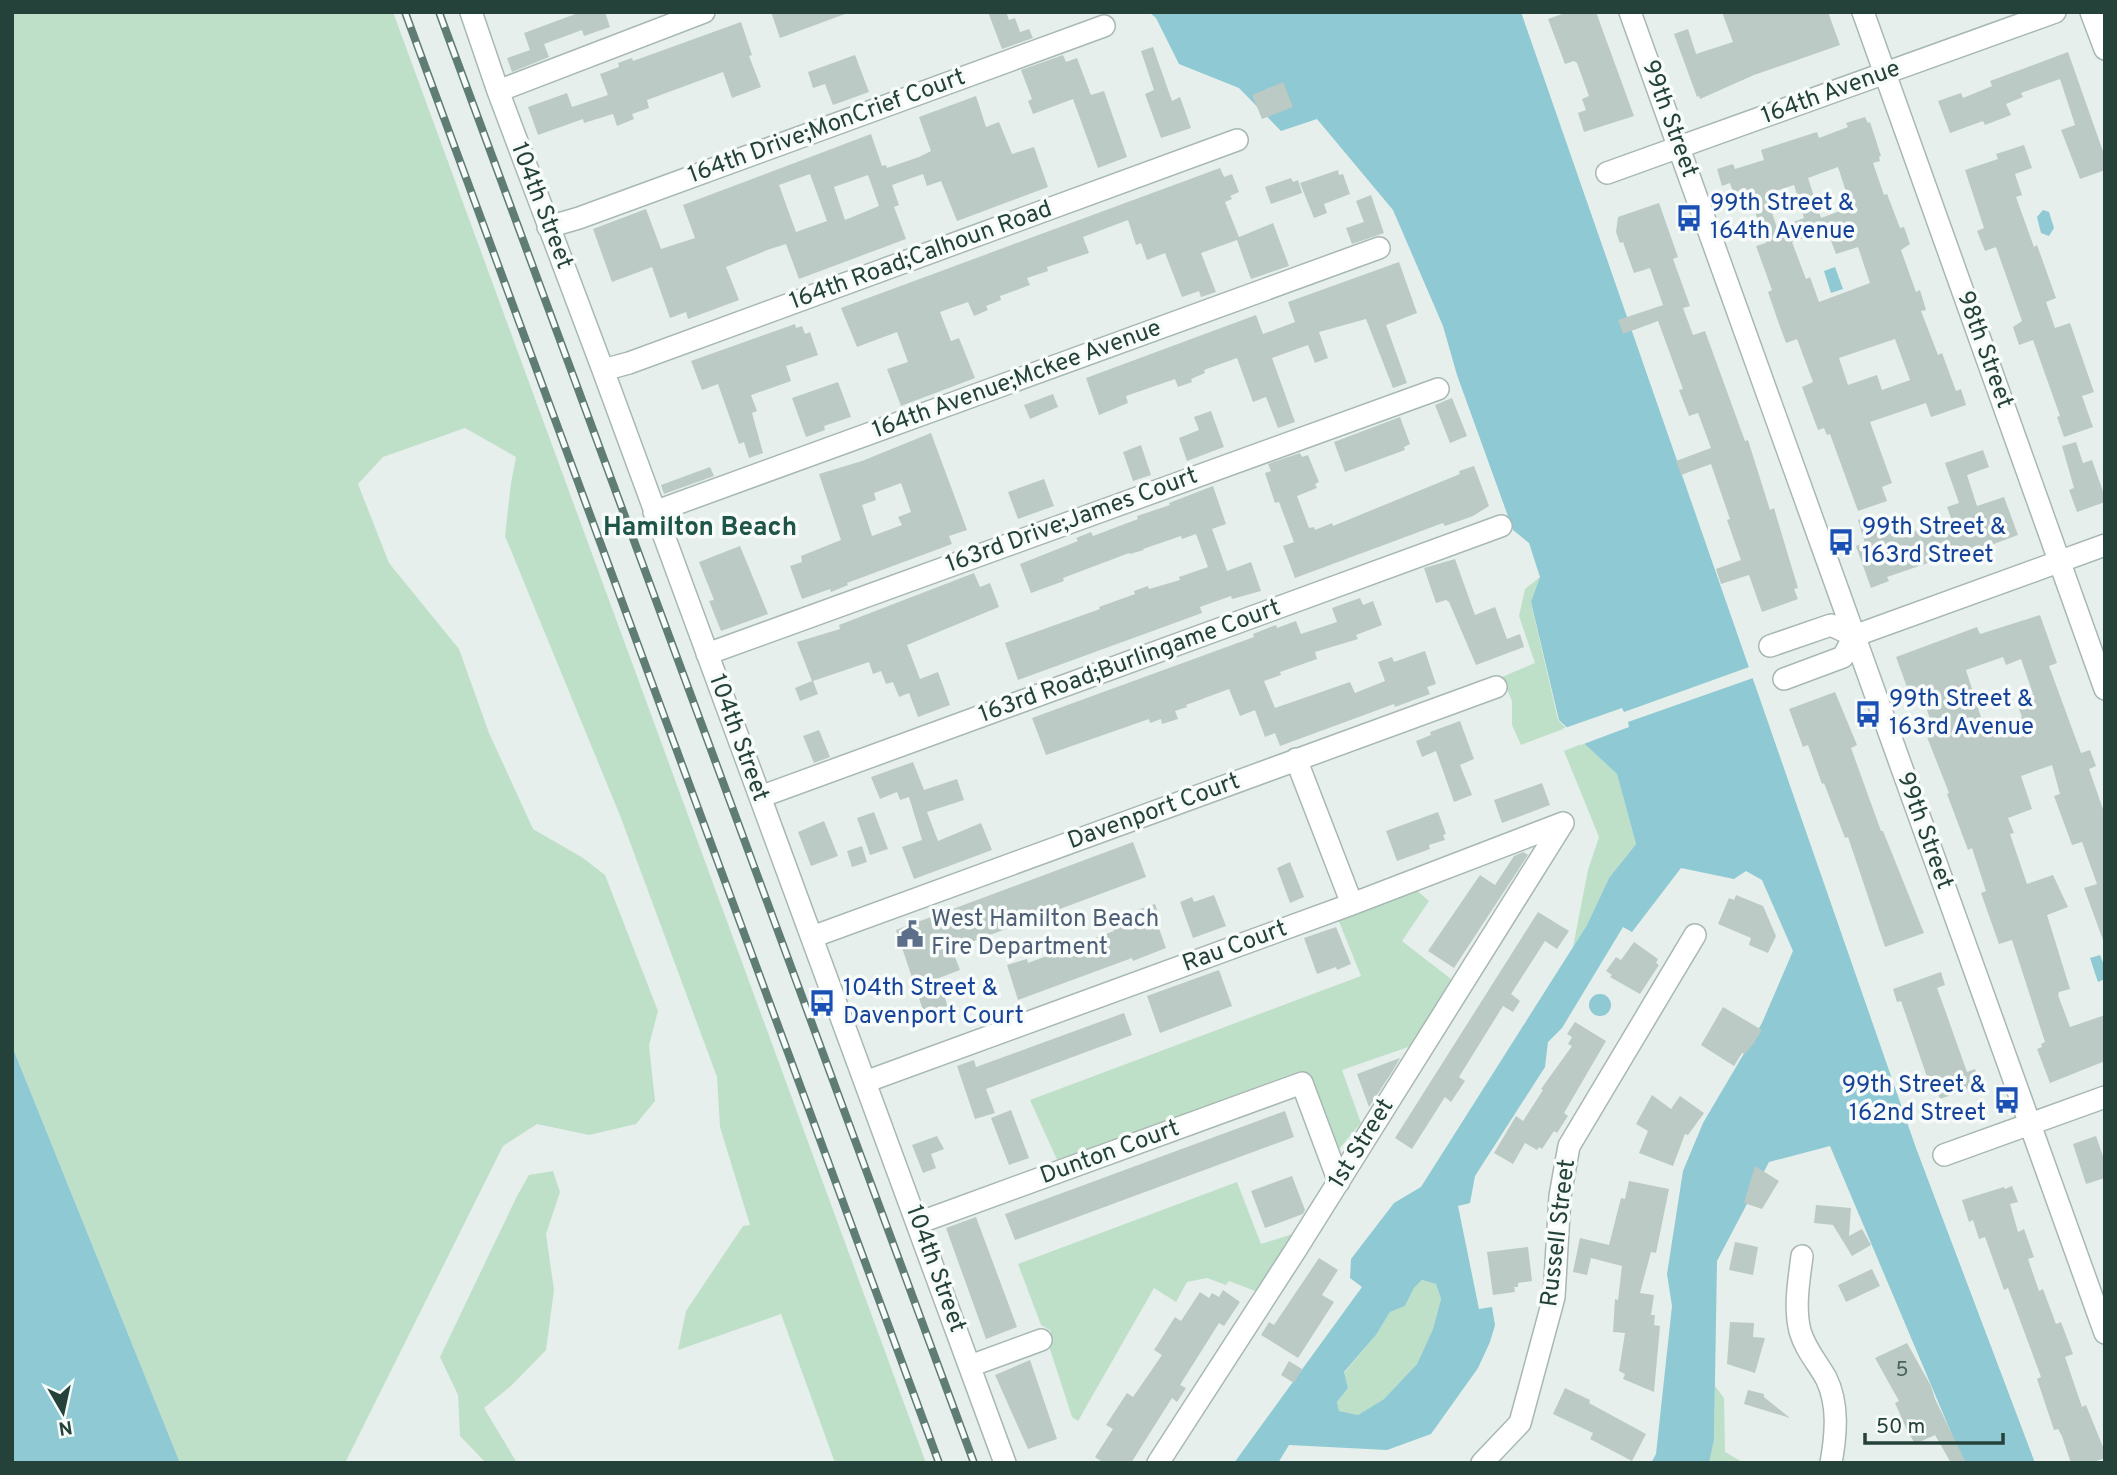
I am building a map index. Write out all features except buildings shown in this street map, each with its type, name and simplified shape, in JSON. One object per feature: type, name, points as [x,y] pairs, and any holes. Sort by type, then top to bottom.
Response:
[{"type":"street","name":"104th Street","points":[[471,12],[1006,1463]]},
{"type":"street","points":[[498,91],[704,12]]},
{"type":"street","name":"99th Street","points":[[1630,12],[2105,1333]]},
{"type":"street","name":"98th Street","points":[[1863,12],[2105,689]]},
{"type":"street","name":"164th Avenue","points":[[1606,173],[2055,12]]},
{"type":"street","points":[[2091,12],[2105,49]]},
{"type":"street","name":"164th Drive;MonCrief Court","points":[[548,226],[579,218],[1104,26]]},
{"type":"street","name":"164th Road;Calhoun Road","points":[[603,370],[629,363],[1237,140]]},
{"type":"street","name":"164th Avenue;Mckee Avenue","points":[[654,512],[1379,248]]},
{"type":"street","name":"163rd Drive;James Court","points":[[707,654],[1438,389]]},
{"type":"street","name":"163rd Road;Burlingame Court","points":[[760,797],[1501,526]]},
{"type":"street","points":[[1784,678],[1843,657],[1854,636],[2105,545]]},
{"type":"street","points":[[1770,646],[1831,625],[1854,636]]},
{"type":"street","name":"Davenport Court","points":[[812,937],[1496,687]]},
{"type":"street","points":[[1296,759],[1352,905]]},
{"type":"street","name":"Rau Court","points":[[865,1082],[1352,905],[1563,824]]},
{"type":"street","name":"1st Street","points":[[1158,1463],[1339,1182],[1563,824]]},
{"type":"street","name":"Russell Street","points":[[1482,1463],[1520,1423],[1554,1297],[1560,1196],[1569,1146],[1695,935]]},
{"type":"street","name":"Dunton Court","points":[[918,1223],[1302,1083],[1339,1182]]},
{"type":"street","points":[[1944,1155],[2105,1097]]},
{"type":"street","points":[[1802,1256],[1798,1297],[1800,1330],[1832,1391],[1836,1420],[1832,1463]]},
{"type":"street","points":[[970,1366],[1041,1340]]},
{"type":"green space","points":[[12,12],[393,12],[926,1463],[835,1463],[781,1314],[678,1350],[686,1311],[743,1226],[750,1225],[720,1127],[717,1077],[621,818],[505,536],[516,457],[465,428],[383,457],[358,484],[389,563],[459,649],[489,733],[533,829],[583,858],[605,875],[658,1011],[649,1045],[655,1101],[636,1124],[589,1135],[537,1124],[503,1146],[345,1463],[180,1463],[12,1046]]},
{"type":"green space","points":[[1540,577],[1531,603],[1558,720],[1566,728],[1521,745],[1512,725],[1512,701],[1502,677],[1535,663],[1519,616],[1525,589]]},
{"type":"green space","points":[[1584,743],[1617,774],[1636,844],[1609,878],[1587,925],[1573,947],[1588,870],[1599,837],[1564,751]]},
{"type":"green space","points":[[1414,888],[1429,901],[1402,941],[1451,979],[1414,1045],[1342,1070],[1361,1123],[1339,1149],[1310,1076],[1299,1071],[1058,1162],[1030,1100],[1361,976],[1338,919]]},
{"type":"green space","points":[[553,1171],[560,1192],[546,1234],[554,1290],[546,1350],[512,1385],[484,1408],[517,1463],[486,1463],[460,1436],[458,1395],[440,1357],[529,1175]]},
{"type":"green space","points":[[1237,1182],[1261,1244],[1299,1232],[1255,1291],[1229,1281],[1226,1285],[1207,1278],[1187,1282],[1176,1302],[1154,1288],[1078,1421],[1072,1417],[1049,1346],[1051,1331],[1041,1325],[1018,1264]]},
{"type":"green space","points":[[1422,1280],[1436,1284],[1441,1299],[1433,1329],[1417,1364],[1384,1399],[1358,1415],[1339,1411],[1337,1402],[1348,1388],[1344,1373],[1376,1335],[1390,1312],[1405,1306],[1414,1288]]},
{"type":"green space","points":[[1715,1386],[1724,1398],[1725,1452],[1744,1463],[1709,1463],[1714,1440]]},
{"type":"water","points":[[1149,12],[1521,12],[1916,1148],[2035,1463],[1964,1463],[1830,1146],[1769,1162],[1717,1261],[1714,1440],[1709,1463],[1651,1463],[1656,1454],[1672,1306],[1667,1274],[1683,1171],[1703,1123],[1762,1023],[1793,951],[1762,880],[1746,871],[1734,879],[1681,868],[1632,932],[1623,927],[1562,1028],[1548,1042],[1545,1067],[1475,1176],[1470,1203],[1458,1206],[1479,1309],[1492,1307],[1495,1325],[1478,1368],[1431,1434],[1387,1450],[1289,1445],[1278,1463],[1234,1463],[1362,1287],[1350,1278],[1351,1259],[1394,1203],[1421,1187],[1587,925],[1609,878],[1636,844],[1617,774],[1559,720],[1531,602],[1540,577],[1529,543],[1513,530],[1457,375],[1443,326],[1393,210],[1317,119],[1281,131],[1239,88],[1179,64],[1156,18]],"holes":[[[1422,1280],[1436,1284],[1441,1299],[1433,1329],[1417,1364],[1384,1399],[1358,1415],[1339,1411],[1337,1402],[1348,1388],[1344,1372],[1376,1335],[1390,1312],[1405,1306],[1414,1288]]]},
{"type":"water","points":[[2043,210],[2049,212],[2054,228],[2049,236],[2041,233],[2037,217]]},
{"type":"water","points":[[1835,267],[1843,289],[1831,293],[1824,271]]},
{"type":"water","points":[[2100,955],[2105,968],[2105,979],[2098,982],[2090,958]]},
{"type":"water","points":[[1600,994],[1608,997],[1611,1005],[1608,1013],[1600,1016],[1592,1013],[1589,1005],[1592,997]]},
{"type":"water","points":[[12,1046],[180,1463],[12,1463]]},
{"type":"pier","points":[[1752,666],[1756,677],[1628,722],[1629,727],[1581,745],[1562,729],[1622,708],[1624,712]]},
{"type":"railway","points":[[405,12],[939,1463]]},
{"type":"railway","points":[[439,12],[974,1463]]},
{"type":"place","name":"99th Street & 164th Avenue","points":[[1689,218]]},
{"type":"place","name":"99th Street & 163rd Street","points":[[1841,542]]},
{"type":"place","name":"99th Street & 163rd Avenue","points":[[1868,714]]},
{"type":"place","name":"West Hamilton Beach Fire Department","points":[[910,934]]},
{"type":"place","name":"104th Street & Davenport Court","points":[[822,1003]]},
{"type":"place","name":"99th Street & 162nd Street","points":[[2007,1100]]},
{"type":"district","name":"Hamilton Beach","points":[[700,528]]}]
